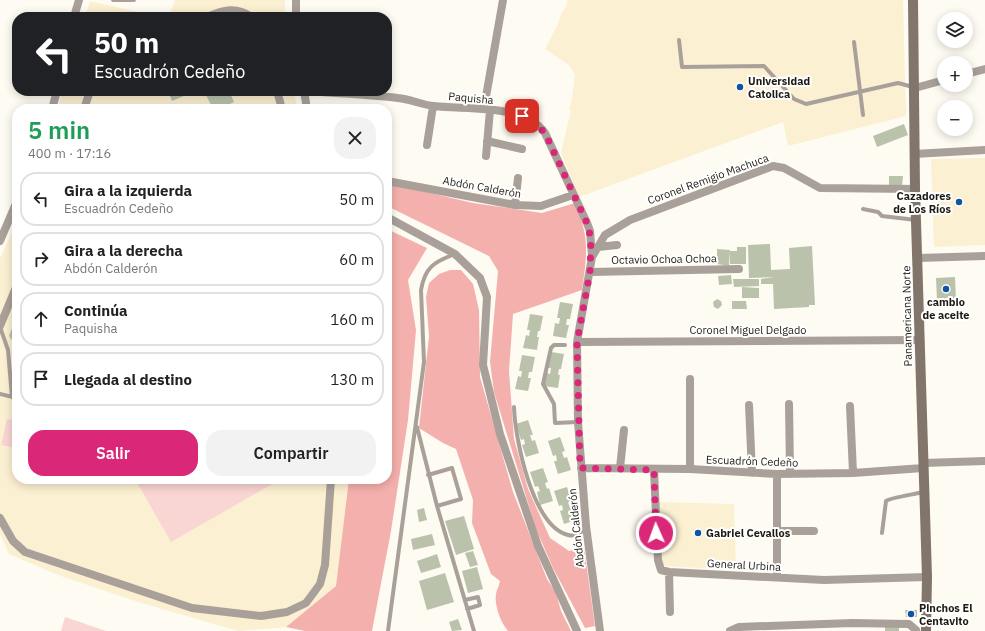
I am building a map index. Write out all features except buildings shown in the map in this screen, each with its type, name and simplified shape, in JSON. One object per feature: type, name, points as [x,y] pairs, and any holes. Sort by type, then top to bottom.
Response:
[{"type":"main road","name":"Panamericana Norte","points":[[913,0],[915,88],[914,154],[918,258],[926,631]]},
{"type":"street","points":[[75,12],[79,0]]},
{"type":"street","points":[[296,0],[296,12]]},
{"type":"street","points":[[486,156],[487,109],[503,0]]},
{"type":"street","points":[[218,12],[224,9],[240,12]]},
{"type":"street","points":[[973,72],[985,69]]},
{"type":"street","points":[[915,88],[937,82]]},
{"type":"street","name":"Paquisha","points":[[373,96],[400,98],[432,106],[487,109],[530,118],[540,127],[590,231],[592,257]]},
{"type":"street","points":[[427,145],[432,106]]},
{"type":"street","points":[[487,141],[522,149]]},
{"type":"street","points":[[914,154],[985,150]]},
{"type":"street","name":"Coronel Remigio Machuca","points":[[606,236],[630,220],[773,166],[784,168],[820,188],[915,189]]},
{"type":"street","points":[[516,205],[518,178]]},
{"type":"street","name":"Abdón Calderón","points":[[392,182],[516,205],[541,206],[573,195]]},
{"type":"street","points":[[0,241],[12,212]]},
{"type":"street","points":[[392,220],[455,254],[480,278],[488,297],[483,365],[500,434],[538,546],[577,631]]},
{"type":"street","name":"Abdón Calderón","points":[[600,631],[580,468],[577,342],[592,257],[606,236]]},
{"type":"street","points":[[598,246],[617,245]]},
{"type":"street","points":[[918,258],[985,256]]},
{"type":"street","name":"Octavio Ochoa Ochoa","points":[[590,272],[739,269]]},
{"type":"street","points":[[0,327],[12,297]]},
{"type":"street","name":"Coronel Miguel Delgado","points":[[577,342],[919,340]]},
{"type":"street","points":[[690,379],[690,469]]},
{"type":"street","points":[[789,404],[790,473]]},
{"type":"street","points":[[749,405],[752,473]]},
{"type":"street","points":[[850,406],[853,473]]},
{"type":"street","points":[[620,468],[624,430]]},
{"type":"street","name":"Escuadrón Cedeño","points":[[580,468],[654,470],[690,469],[777,474],[853,473],[923,465],[985,461]]},
{"type":"street","points":[[654,470],[658,560],[661,570],[669,572],[670,612]]},
{"type":"street","points":[[777,474],[777,577]]},
{"type":"street","points":[[0,518],[13,540],[25,552],[192,608],[261,616],[287,612],[306,603],[320,584],[325,565],[331,484]]},
{"type":"street","points":[[777,531],[814,531]]},
{"type":"street","name":"General Urbina","points":[[669,572],[824,580],[926,576]]},
{"type":"street","points":[[730,631],[739,627],[816,627],[909,624],[915,631],[922,631]]},
{"type":"lane","points":[[113,0],[134,0]]},
{"type":"lane","points":[[679,40],[682,67],[764,66],[794,99],[806,104],[898,83],[915,88]]},
{"type":"lane","points":[[854,42],[863,115]]},
{"type":"lane","points":[[863,209],[878,212],[882,216],[916,220]]},
{"type":"lane","points":[[388,631],[424,362],[421,290],[423,279],[431,266],[440,260],[455,254]]},
{"type":"lane","points":[[0,327],[8,350],[12,377]]},
{"type":"lane","points":[[565,345],[554,345],[551,348],[543,384],[554,404],[555,423],[578,422]]},
{"type":"lane","points":[[0,394],[12,396]]},
{"type":"lane","points":[[514,407],[515,424],[521,455],[533,492],[544,515],[561,533],[570,536],[579,534],[586,526]]},
{"type":"lane","points":[[416,423],[428,475],[474,631]]},
{"type":"lane","points":[[428,475],[452,468],[462,499],[437,506]]},
{"type":"lane","points":[[882,533],[886,501],[889,499],[903,498],[923,492]]},
{"type":"lane","points":[[465,600],[478,597],[480,605],[467,609]]},
{"type":"shaded area","points":[[175,0],[285,0],[285,12],[170,12]]},
{"type":"shaded area","name":"Universidad Catolica","points":[[568,0],[903,0],[906,116],[788,146],[783,122],[579,197],[561,153],[571,110],[569,109],[572,99],[575,75],[569,65],[545,49],[557,26],[561,14],[567,5]]},
{"type":"shaded area","points":[[90,1],[138,12],[87,12]]},
{"type":"shaded area","points":[[61,96],[295,96],[296,104],[59,104]]},
{"type":"shaded area","name":"Cazadores de Los Ríos","points":[[985,158],[985,245],[934,247],[931,159]]},
{"type":"shaded area","points":[[392,186],[473,203],[542,213],[575,203],[583,226],[586,246],[582,290],[513,314],[509,371],[514,439],[528,489],[550,538],[569,551],[584,547],[595,626],[585,628],[553,568],[536,529],[494,392],[490,362],[498,271],[489,256],[392,208]]},
{"type":"shaded area","points":[[392,231],[427,248],[408,280],[416,330],[408,420],[391,531],[372,631],[305,631],[286,627],[336,586],[348,484],[392,484]]},
{"type":"shaded area","points":[[12,233],[12,484],[348,484],[336,586],[286,627],[238,631],[138,602],[58,575],[9,554],[0,534],[0,258]]},
{"type":"shaded area","points":[[450,270],[461,270],[473,284],[479,310],[480,377],[513,492],[547,579],[556,593],[561,611],[571,631],[508,631],[505,628],[496,603],[496,594],[500,581],[491,574],[472,523],[473,500],[456,449],[419,428],[429,336],[426,297],[429,283],[439,274]]},
{"type":"shaded area","points":[[7,419],[12,420],[12,447],[1,445]]},
{"type":"shaded area","points":[[138,484],[272,484],[171,542]]},
{"type":"shaded area","name":"Gabriel Cevallos","points":[[659,502],[734,504],[736,570],[663,566],[661,562]]},
{"type":"shaded area","points":[[65,617],[106,631],[61,631]]},
{"type":"place","name":"Universidad Catolica","points":[[740,87]]},
{"type":"place","name":"Cazadores de Los Ríos","points":[[959,202]]},
{"type":"place","name":"cambio de aceite","points":[[946,289]]},
{"type":"place","name":"Gabriel Cevallos","points":[[698,533]]},
{"type":"place","name":"Pinchos El Centavito","points":[[911,614]]},
{"type":"route","points":[[522,116],[530,118],[545,133],[590,231],[592,257],[577,342],[580,468],[654,470],[656,533]]}]
